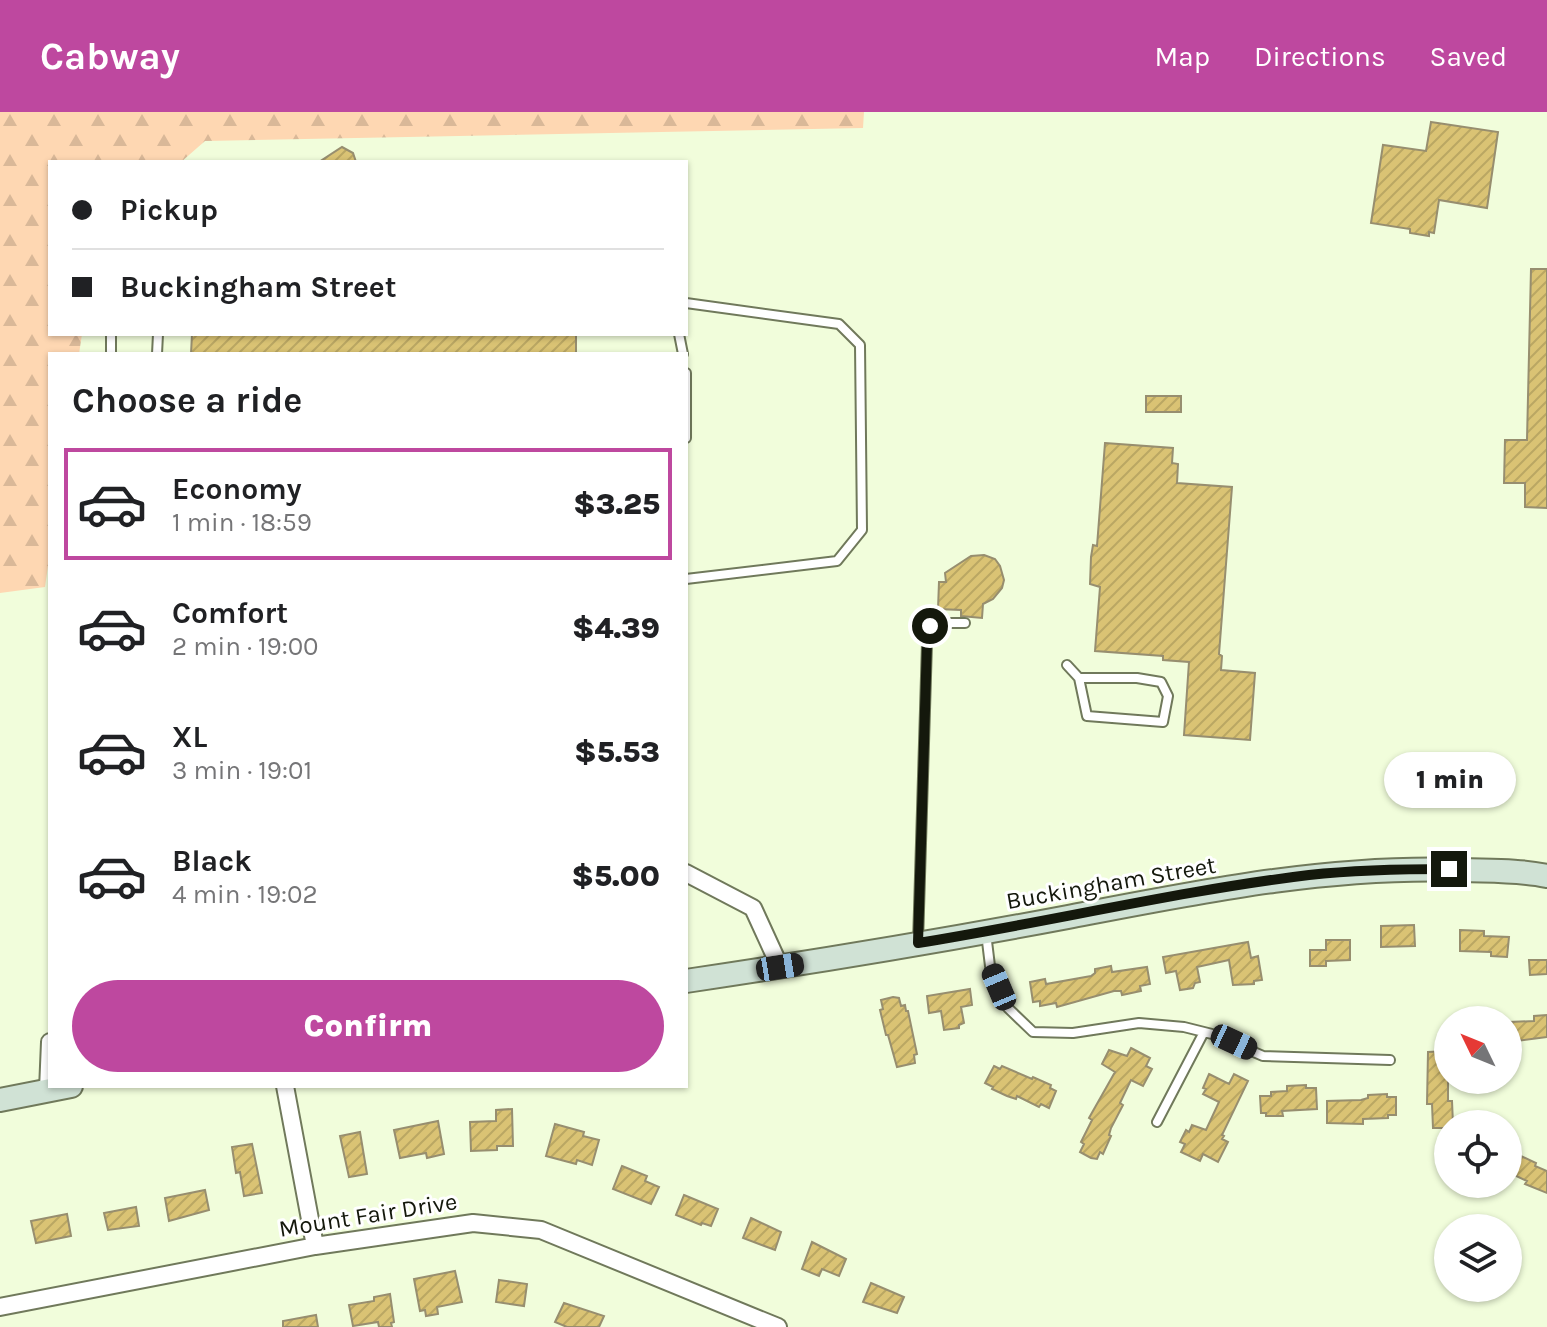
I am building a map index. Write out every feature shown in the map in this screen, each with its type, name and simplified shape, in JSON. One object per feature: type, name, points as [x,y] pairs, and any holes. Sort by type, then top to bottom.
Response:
[{"type":"main road","name":"Buckingham Street","points":[[688,981],[1310,875],[1449,869],[1530,872],[1547,876]]},
{"type":"main road","points":[[0,1100],[60,1088]]},
{"type":"street","points":[[688,874],[753,908],[780,967]]},
{"type":"street","points":[[285,1088],[315,1246]]},
{"type":"street","name":"Mount Fair Drive","points":[[0,1307],[315,1246],[473,1223],[541,1230],[778,1327]]},
{"type":"lane","points":[[688,303],[839,324],[860,345],[862,530],[837,561],[688,579]]},
{"type":"lane","points":[[918,943],[927,643],[933,623],[965,623]]},
{"type":"lane","points":[[1067,665],[1079,678],[1087,716],[1163,722],[1168,696],[1161,682],[1137,678],[1079,678]]},
{"type":"lane","points":[[986,932],[990,966],[1008,1008],[1033,1032],[1073,1033],[1139,1023],[1204,1032],[1263,1056],[1390,1060]]},
{"type":"lane","points":[[1157,1122],[1204,1032]]},
{"type":"green space","points":[[0,112],[864,112],[863,128],[205,141],[183,160],[48,160],[48,336],[82,336],[79,352],[48,352],[48,566],[45,587],[0,593]]},
{"type":"building","points":[[1431,122],[1498,132],[1487,208],[1439,200],[1434,233],[1429,232],[1429,236],[1410,233],[1410,229],[1371,223],[1383,145],[1426,151]]},
{"type":"building","points":[[342,147],[353,153],[355,160],[322,160]]},
{"type":"building","points":[[1531,269],[1547,269],[1547,508],[1525,507],[1525,483],[1504,483],[1505,440],[1527,440]]},
{"type":"building","points":[[192,336],[576,336],[576,352],[191,352]]},
{"type":"building","points":[[1146,396],[1181,396],[1181,412],[1146,412]]},
{"type":"building","points":[[1105,443],[1173,448],[1172,463],[1178,464],[1177,483],[1232,487],[1219,654],[1222,656],[1221,670],[1255,673],[1250,740],[1184,735],[1189,662],[1163,660],[1163,656],[1095,651],[1100,587],[1090,584],[1091,557],[1093,545],[1097,546]]},
{"type":"building","points":[[984,555],[995,559],[1004,580],[993,599],[983,604],[982,618],[961,616],[961,610],[938,609],[939,582],[946,582],[945,573],[971,556]]},
{"type":"building","points":[[1414,925],[1415,946],[1381,947],[1381,926]]},
{"type":"building","points":[[1460,930],[1484,931],[1484,936],[1509,937],[1507,957],[1491,956],[1491,952],[1460,951]]},
{"type":"building","points":[[1326,940],[1350,940],[1350,960],[1326,961],[1326,966],[1310,966],[1310,950],[1326,950]]},
{"type":"building","points":[[1248,942],[1251,958],[1258,956],[1262,980],[1254,981],[1254,984],[1233,985],[1229,960],[1197,967],[1200,982],[1195,983],[1193,988],[1180,990],[1176,971],[1166,973],[1163,957]]},
{"type":"building","points":[[1529,960],[1547,960],[1547,974],[1530,975]]},
{"type":"building","points":[[1111,966],[1112,972],[1147,967],[1150,984],[1140,986],[1141,991],[1122,995],[1121,991],[1114,991],[1057,1007],[1056,1003],[1040,1006],[1040,1001],[1033,1002],[1030,982],[1045,979],[1046,984],[1091,976],[1095,969]]},
{"type":"building","points":[[970,989],[972,1005],[961,1007],[964,1023],[959,1028],[944,1030],[941,1011],[929,1013],[927,996]]},
{"type":"building","points":[[899,998],[901,1006],[905,1005],[908,1011],[917,1054],[914,1055],[915,1063],[897,1067],[880,1010],[883,1009],[881,1000]]},
{"type":"building","points":[[1547,1015],[1547,1037],[1522,1040],[1522,1021],[1534,1021],[1534,1016]]},
{"type":"building","points":[[1131,1048],[1150,1058],[1146,1066],[1152,1069],[1143,1086],[1131,1080],[1103,1154],[1100,1152],[1097,1159],[1091,1158],[1080,1152],[1084,1144],[1081,1142],[1092,1120],[1089,1118],[1115,1072],[1102,1064],[1109,1050],[1127,1056]]},
{"type":"building","points":[[1428,1052],[1434,1052],[1434,1094],[1448,1094],[1448,1101],[1452,1101],[1452,1110],[1434,1110],[1434,1128],[1432,1104],[1427,1104]]},
{"type":"building","points":[[994,1066],[1000,1069],[1002,1066],[1051,1085],[1050,1088],[1056,1091],[1049,1108],[992,1089],[985,1083]]},
{"type":"building","points":[[1209,1074],[1229,1084],[1234,1074],[1248,1081],[1222,1135],[1222,1139],[1228,1142],[1218,1162],[1203,1154],[1200,1161],[1181,1152],[1185,1144],[1180,1142],[1186,1130],[1189,1132],[1192,1125],[1206,1130],[1219,1102],[1203,1094]]},
{"type":"building","points":[[1306,1085],[1306,1088],[1316,1088],[1317,1109],[1282,1111],[1283,1116],[1261,1113],[1260,1096],[1287,1091],[1287,1086]]},
{"type":"building","points":[[1387,1094],[1387,1097],[1396,1097],[1396,1115],[1363,1119],[1363,1124],[1327,1123],[1327,1101],[1361,1100],[1368,1098],[1368,1095]]},
{"type":"building","points":[[512,1109],[513,1146],[471,1151],[470,1122],[496,1121],[496,1110]]},
{"type":"building","points":[[438,1121],[444,1154],[427,1158],[426,1153],[400,1158],[394,1130]]},
{"type":"building","points":[[555,1124],[599,1140],[592,1165],[546,1156]]},
{"type":"building","points":[[360,1132],[367,1174],[349,1177],[340,1136]]},
{"type":"building","points":[[252,1144],[262,1193],[244,1196],[232,1147]]},
{"type":"building","points":[[1522,1156],[1547,1171],[1547,1193],[1525,1184],[1527,1181],[1522,1179]]},
{"type":"building","points":[[622,1166],[647,1176],[645,1181],[659,1187],[651,1204],[613,1189]]},
{"type":"building","points":[[205,1190],[209,1210],[169,1221],[165,1198]]},
{"type":"building","points":[[684,1195],[718,1209],[711,1226],[676,1215]]},
{"type":"building","points":[[136,1207],[139,1226],[108,1230],[104,1213]]},
{"type":"building","points":[[67,1214],[71,1236],[36,1243],[31,1221]]},
{"type":"building","points":[[751,1218],[781,1232],[775,1250],[743,1238]]},
{"type":"building","points":[[812,1242],[846,1259],[839,1276],[822,1269],[819,1276],[802,1269]]},
{"type":"building","points":[[455,1271],[462,1302],[437,1307],[438,1314],[426,1316],[425,1310],[420,1311],[414,1279]]},
{"type":"building","points":[[499,1280],[527,1284],[524,1306],[496,1302]]},
{"type":"building","points":[[871,1283],[904,1297],[897,1313],[863,1302]]},
{"type":"building","points":[[390,1294],[392,1327],[379,1327],[378,1322],[353,1326],[349,1305],[374,1301],[374,1297]]},
{"type":"building","points":[[564,1303],[604,1316],[599,1327],[567,1327],[555,1322]]},
{"type":"building","points":[[316,1315],[318,1327],[283,1327],[283,1321]]},
{"type":"route","points":[[930,626],[918,943],[1310,875],[1449,869]]}]
